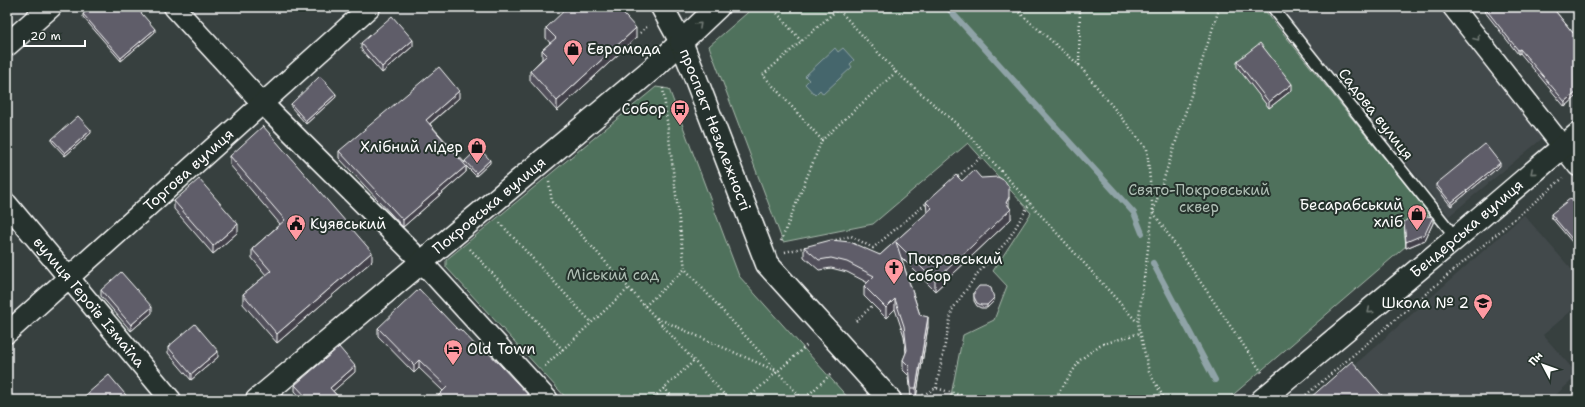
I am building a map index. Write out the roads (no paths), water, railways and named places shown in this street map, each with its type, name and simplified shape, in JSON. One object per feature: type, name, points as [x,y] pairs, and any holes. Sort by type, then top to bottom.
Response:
[{"type":"main road","points":[[7,45],[50,7]]},
{"type":"main road","name":"Покровська вулиця","points":[[257,400],[652,68],[718,7]]},
{"type":"main road","name":"проспект Незалежності","points":[[657,14],[681,42],[767,264],[890,400]]},
{"type":"main road","name":"Бендерська вулиця","points":[[1262,400],[1456,238],[1570,140]]},
{"type":"street","points":[[174,7],[262,103],[421,261],[548,400]]},
{"type":"street","name":"Торгова вулиця","points":[[7,333],[71,278],[262,103],[370,7]]},
{"type":"street","points":[[1452,7],[1570,140],[1572,170]]},
{"type":"street","name":"вулиця Героїв Ізмаїла","points":[[7,204],[71,278],[171,400]]},
{"type":"lane","name":"Садова вулиця","points":[[1272,7],[1456,238]]},
{"type":"water","points":[[835,48],[838,52],[843,48],[854,60],[850,64],[852,67],[823,94],[820,90],[815,95],[805,84],[809,80],[805,76]]},
{"type":"waterway","points":[[947,7],[1134,213],[1142,233]]},
{"type":"waterway","points":[[1153,263],[1215,380]]},
{"type":"place","name":"Евромода","points":[[573,66]]},
{"type":"place","name":"Собор","points":[[680,126]]},
{"type":"place","name":"Хлібний лідер","points":[[477,164]]},
{"type":"place","name":"Бесарабський хліб","points":[[1417,231]]},
{"type":"place","name":"Куявський","points":[[296,241]]},
{"type":"place","name":"Покровський собор","points":[[894,285]]},
{"type":"place","name":"Школа № 2","points":[[1483,320]]},
{"type":"place","name":"Old Town","points":[[453,366]]},
{"type":"park label","name":"Свято-Покровський сквер","points":[[1199,198]]},
{"type":"park label","name":"Міський сад","points":[[613,275]]}]
